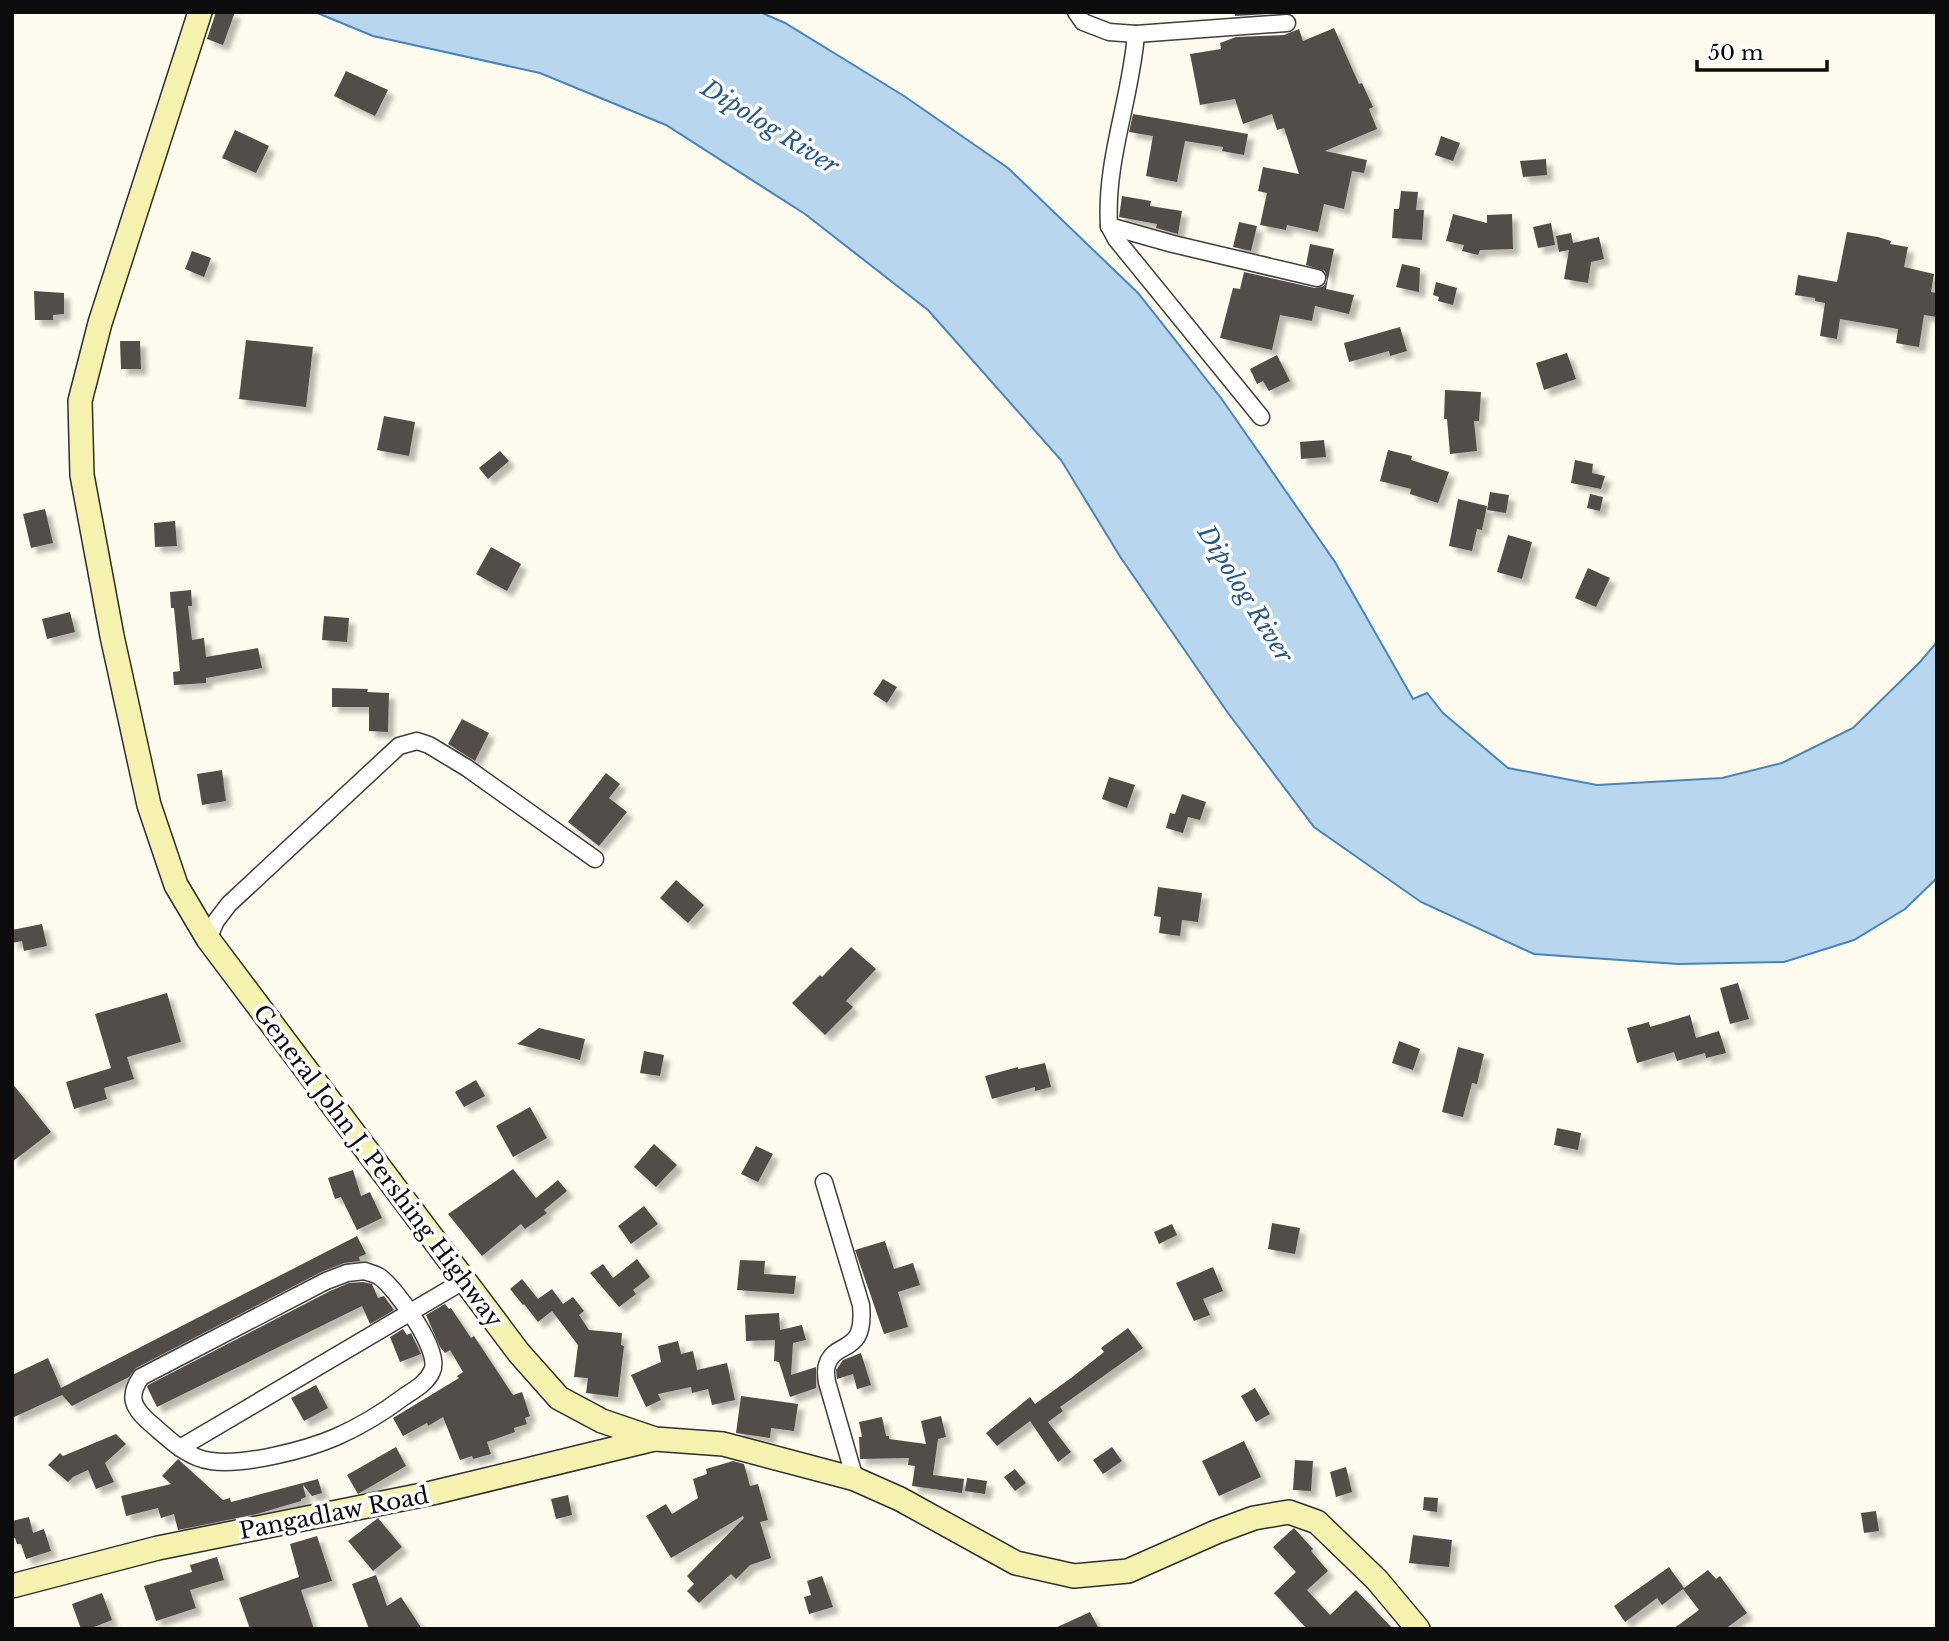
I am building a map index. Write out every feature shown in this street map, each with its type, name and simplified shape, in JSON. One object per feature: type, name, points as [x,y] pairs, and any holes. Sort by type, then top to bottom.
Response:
[{"type":"main road","name":"General John J. Pershing Highway","points":[[200,12],[100,323],[80,401],[82,475],[112,636],[149,805],[176,885],[208,939],[519,1353],[559,1398],[602,1421],[655,1438],[723,1444],[855,1479],[900,1499],[1016,1563],[1074,1576],[1128,1571],[1254,1518],[1289,1513],[1317,1522],[1377,1580],[1418,1629]]},
{"type":"main road","name":"Pangadlaw Road","points":[[12,1586],[158,1548],[432,1493],[655,1438]]},
{"type":"street","points":[[1076,12],[1083,22],[1109,32],[1136,34],[1287,23]]},
{"type":"street","points":[[1136,34],[1134,61],[1108,189],[1109,226],[1116,239],[1261,417]]},
{"type":"street","points":[[1109,226],[1317,278]]},
{"type":"street","points":[[208,939],[216,921],[229,904],[406,743],[417,741],[439,751],[595,859]]},
{"type":"street","points":[[824,1182],[861,1305],[863,1323],[858,1336],[831,1357],[826,1366],[827,1382],[855,1479]]},
{"type":"street","points":[[365,1271],[380,1277],[410,1313],[427,1339],[433,1354],[433,1370],[422,1384],[397,1402],[336,1437],[240,1462],[209,1461],[180,1448],[139,1413],[133,1402],[133,1388],[141,1377],[326,1281],[347,1273],[365,1271]]},
{"type":"street","points":[[180,1448],[465,1280]]},
{"type":"water","name":"Dipolog River","points":[[315,12],[760,12],[785,23],[904,96],[1008,168],[1138,293],[1221,398],[1335,562],[1413,699],[1427,693],[1443,713],[1508,768],[1597,785],[1722,778],[1782,763],[1853,728],[1937,642],[1937,878],[1905,909],[1854,940],[1784,962],[1678,964],[1534,954],[1421,902],[1314,827],[1228,713],[1121,558],[1061,460],[928,310],[805,214],[666,125],[540,73],[373,36]]},
{"type":"building","points":[[216,12],[235,12],[223,45],[207,39]]},
{"type":"building","points":[[1235,12],[1284,12],[1284,13],[1235,16]]},
{"type":"building","points":[[1334,28],[1359,84],[1362,83],[1373,107],[1369,109],[1377,129],[1325,151],[1367,160],[1364,173],[1352,171],[1344,209],[1324,204],[1318,232],[1287,225],[1286,230],[1260,225],[1267,193],[1258,191],[1263,167],[1299,174],[1284,128],[1277,130],[1272,114],[1243,124],[1235,99],[1200,105],[1190,54],[1221,49],[1220,43],[1236,37],[1284,35],[1299,29],[1303,41]]},
{"type":"building","points":[[346,71],[388,90],[375,116],[334,96]]},
{"type":"building","points":[[1133,114],[1248,134],[1244,155],[1222,151],[1223,147],[1185,141],[1177,182],[1146,176],[1153,136],[1129,132]]},
{"type":"building","points":[[235,130],[269,146],[256,173],[222,158]]},
{"type":"building","points":[[1441,136],[1460,143],[1453,161],[1435,155]]},
{"type":"building","points":[[1546,159],[1547,175],[1523,177],[1520,161]]},
{"type":"building","points":[[1401,191],[1418,192],[1416,210],[1424,210],[1422,240],[1392,238],[1394,209],[1399,209]]},
{"type":"building","points":[[1122,196],[1151,201],[1150,206],[1182,211],[1178,234],[1156,228],[1157,224],[1119,217]]},
{"type":"building","points":[[1453,214],[1487,223],[1487,215],[1512,214],[1513,249],[1480,250],[1478,255],[1462,251],[1464,245],[1446,241]]},
{"type":"building","points":[[1239,222],[1257,226],[1251,251],[1233,247]]},
{"type":"building","points":[[1551,223],[1555,245],[1538,248],[1533,227]]},
{"type":"building","points":[[1847,232],[1878,237],[1891,241],[1890,244],[1908,247],[1904,267],[1934,274],[1931,292],[1937,293],[1937,317],[1924,315],[1919,347],[1896,343],[1898,329],[1840,319],[1837,339],[1820,336],[1825,303],[1815,301],[1815,298],[1795,295],[1798,275],[1837,282]]},
{"type":"building","points":[[1571,233],[1573,243],[1599,237],[1604,259],[1591,262],[1588,283],[1564,279],[1569,250],[1559,252],[1556,236]]},
{"type":"building","points":[[1310,244],[1334,249],[1326,289],[1354,295],[1349,314],[1315,306],[1312,321],[1280,315],[1272,350],[1220,338],[1233,288],[1240,289],[1244,272],[1315,288],[1324,286],[1327,280],[1325,271],[1306,265]]},
{"type":"building","points":[[192,251],[211,258],[204,277],[185,269]]},
{"type":"building","points":[[1402,264],[1420,268],[1419,292],[1396,287]]},
{"type":"building","points":[[1436,282],[1457,288],[1453,305],[1438,301],[1439,297],[1433,295]]},
{"type":"building","points":[[34,291],[64,293],[64,314],[53,315],[53,320],[35,320]]},
{"type":"building","points":[[1400,327],[1407,351],[1390,356],[1389,351],[1349,362],[1344,343]]},
{"type":"building","points":[[246,340],[313,347],[306,407],[239,399]]},
{"type":"building","points":[[120,341],[140,341],[141,369],[121,369]]},
{"type":"building","points":[[1567,353],[1576,379],[1544,390],[1536,363]]},
{"type":"building","points":[[1277,355],[1290,381],[1269,391],[1263,381],[1257,384],[1250,369]]},
{"type":"building","points":[[1445,390],[1481,392],[1479,421],[1474,421],[1477,451],[1450,454],[1447,419],[1444,419]]},
{"type":"building","points":[[384,416],[415,422],[409,456],[377,450]]},
{"type":"building","points":[[1324,440],[1326,457],[1301,459],[1300,442]]},
{"type":"building","points":[[1388,450],[1412,456],[1411,460],[1449,472],[1438,503],[1410,494],[1411,489],[1380,481]]},
{"type":"building","points":[[500,451],[509,461],[488,479],[479,468]]},
{"type":"building","points":[[1575,460],[1593,464],[1592,473],[1605,476],[1601,489],[1571,483]]},
{"type":"building","points":[[1490,492],[1509,495],[1506,513],[1487,510]]},
{"type":"building","points":[[1590,494],[1603,497],[1600,511],[1587,508]]},
{"type":"building","points":[[1458,499],[1487,506],[1482,530],[1477,529],[1472,551],[1449,546]]},
{"type":"building","points":[[45,509],[53,543],[31,548],[23,514]]},
{"type":"building","points":[[175,521],[177,546],[155,547],[154,523]]},
{"type":"building","points":[[1508,535],[1532,542],[1522,579],[1497,572]]},
{"type":"building","points":[[491,547],[521,564],[507,591],[476,574]]},
{"type":"building","points":[[1588,568],[1610,578],[1596,607],[1575,598]]},
{"type":"building","points":[[191,590],[192,606],[188,606],[192,640],[204,638],[206,657],[258,648],[262,668],[206,678],[206,683],[174,685],[173,672],[180,671],[170,592]]},
{"type":"building","points":[[70,612],[75,632],[47,639],[42,619]]},
{"type":"building","points":[[324,616],[349,618],[347,642],[322,640]]},
{"type":"building","points":[[883,679],[897,687],[887,703],[873,694]]},
{"type":"building","points":[[332,688],[368,689],[367,692],[389,693],[388,732],[369,731],[369,707],[332,707]]},
{"type":"building","points":[[462,719],[489,733],[475,761],[448,744]]},
{"type":"building","points":[[222,770],[226,801],[202,805],[197,774]]},
{"type":"building","points":[[606,773],[620,784],[609,798],[627,812],[599,846],[568,822]]},
{"type":"building","points":[[1109,777],[1135,785],[1127,808],[1102,799]]},
{"type":"building","points":[[1182,794],[1206,802],[1200,820],[1188,817],[1183,833],[1166,828],[1170,813],[1175,814]]},
{"type":"building","points":[[676,880],[704,905],[688,923],[660,898]]},
{"type":"building","points":[[1158,887],[1202,893],[1198,922],[1182,920],[1180,936],[1159,933],[1161,917],[1154,916]]},
{"type":"building","points":[[42,924],[47,946],[24,951],[22,941],[12,943],[12,930]]},
{"type":"building","points":[[851,947],[876,969],[846,1001],[853,1007],[825,1035],[792,1003]]},
{"type":"building","points":[[1738,983],[1749,1019],[1730,1024],[1720,988]]},
{"type":"building","points":[[167,993],[181,1042],[127,1057],[134,1079],[104,1088],[107,1099],[74,1109],[66,1082],[111,1068],[95,1014]]},
{"type":"building","points":[[1690,1015],[1696,1038],[1719,1031],[1726,1053],[1706,1058],[1705,1053],[1677,1061],[1674,1052],[1637,1063],[1627,1028],[1649,1022],[1650,1027]]},
{"type":"building","points":[[539,1028],[585,1039],[580,1060],[517,1044]]},
{"type":"building","points":[[1399,1041],[1420,1049],[1413,1070],[1392,1063]]},
{"type":"building","points":[[1458,1047],[1484,1054],[1477,1084],[1472,1083],[1463,1117],[1442,1112]]},
{"type":"building","points":[[644,1051],[664,1055],[660,1076],[640,1073]]},
{"type":"building","points":[[1045,1063],[1051,1087],[1035,1091],[1035,1087],[992,1099],[985,1076]]},
{"type":"building","points":[[476,1080],[485,1096],[464,1107],[455,1092]]},
{"type":"building","points":[[12,1083],[51,1132],[12,1162]]},
{"type":"building","points":[[530,1107],[547,1138],[513,1157],[496,1126]]},
{"type":"building","points":[[1557,1128],[1581,1133],[1578,1150],[1554,1145]]},
{"type":"building","points":[[654,1144],[677,1165],[656,1187],[634,1167]]},
{"type":"building","points":[[756,1146],[773,1154],[758,1182],[741,1174]]},
{"type":"building","points":[[513,1169],[536,1198],[558,1180],[567,1191],[544,1210],[547,1213],[525,1229],[521,1224],[482,1256],[448,1214]]},
{"type":"building","points":[[353,1170],[361,1196],[370,1192],[382,1218],[357,1230],[341,1197],[335,1199],[328,1178]]},
{"type":"building","points":[[644,1206],[658,1224],[631,1244],[618,1226]]},
{"type":"building","points":[[1272,1223],[1300,1228],[1295,1254],[1268,1249]]},
{"type":"building","points":[[1172,1224],[1177,1235],[1159,1244],[1154,1232]]},
{"type":"building","points":[[357,1236],[366,1254],[359,1257],[360,1261],[344,1263],[321,1272],[136,1368],[129,1377],[72,1406],[62,1395],[12,1418],[12,1375],[48,1358],[61,1388]]},
{"type":"building","points":[[885,1241],[894,1269],[913,1263],[920,1285],[898,1292],[908,1327],[884,1334],[855,1250]]},
{"type":"building","points":[[637,1259],[650,1277],[633,1290],[636,1294],[619,1307],[590,1273],[603,1264],[613,1278]]},
{"type":"building","points":[[740,1260],[765,1261],[764,1274],[796,1276],[794,1294],[737,1290]]},
{"type":"building","points":[[1213,1267],[1223,1291],[1203,1299],[1210,1315],[1194,1321],[1176,1283]]},
{"type":"building","points":[[522,1279],[538,1299],[552,1289],[563,1304],[573,1297],[584,1311],[579,1315],[589,1330],[622,1333],[621,1345],[624,1346],[618,1397],[586,1393],[588,1378],[574,1377],[578,1345],[552,1311],[538,1322],[523,1305],[510,1289]]},
{"type":"building","points":[[349,1283],[372,1284],[378,1298],[384,1296],[394,1310],[370,1324],[362,1306],[157,1407],[148,1385],[330,1291]]},
{"type":"building","points":[[445,1304],[451,1308],[471,1338],[474,1336],[513,1395],[522,1392],[530,1416],[525,1418],[527,1424],[514,1428],[515,1432],[487,1442],[491,1454],[473,1459],[472,1456],[460,1460],[443,1417],[403,1436],[393,1418],[459,1378],[457,1376],[463,1372],[450,1350],[445,1353],[440,1347],[426,1315]]},
{"type":"building","points":[[779,1313],[780,1330],[802,1325],[806,1340],[793,1343],[791,1375],[816,1367],[816,1388],[790,1397],[779,1362],[774,1361],[775,1340],[746,1341],[745,1315]]},
{"type":"building","points":[[1128,1328],[1143,1348],[1060,1407],[1063,1411],[1048,1422],[1071,1452],[1058,1462],[1030,1421],[997,1446],[986,1433],[1030,1397],[1035,1404],[1071,1378],[1104,1352],[1101,1348]]},
{"type":"building","points":[[403,1329],[407,1335],[411,1333],[421,1354],[400,1362],[390,1337]]},
{"type":"building","points":[[678,1341],[681,1354],[693,1351],[697,1370],[727,1363],[735,1400],[712,1405],[708,1389],[692,1393],[691,1387],[658,1394],[661,1400],[646,1407],[631,1375],[661,1362],[658,1346]]},
{"type":"building","points":[[861,1353],[871,1385],[857,1389],[853,1374],[837,1379],[836,1370],[843,1360]]},
{"type":"building","points":[[316,1385],[328,1408],[304,1421],[291,1398]]},
{"type":"building","points":[[1255,1388],[1270,1414],[1256,1422],[1241,1396]]},
{"type":"building","points":[[741,1396],[798,1404],[794,1431],[771,1428],[770,1438],[736,1433]]},
{"type":"building","points":[[941,1416],[946,1437],[938,1439],[933,1475],[964,1479],[962,1493],[912,1486],[915,1466],[908,1465],[909,1458],[860,1459],[859,1437],[862,1437],[859,1422],[882,1417],[889,1439],[926,1444],[921,1421]]},
{"type":"building","points":[[116,1434],[126,1444],[105,1463],[114,1482],[96,1489],[88,1470],[68,1482],[48,1465],[60,1453],[63,1456]]},
{"type":"building","points":[[1244,1441],[1261,1477],[1219,1496],[1202,1461]]},
{"type":"building","points":[[396,1447],[406,1466],[358,1494],[347,1475]]},
{"type":"building","points":[[1112,1447],[1122,1461],[1103,1474],[1093,1460]]},
{"type":"building","points":[[178,1459],[223,1500],[230,1498],[231,1502],[318,1479],[322,1493],[312,1496],[303,1485],[306,1497],[301,1501],[257,1514],[178,1530],[174,1514],[161,1518],[158,1508],[126,1516],[121,1496],[171,1484],[162,1476]]},
{"type":"building","points":[[1295,1460],[1313,1461],[1311,1491],[1293,1490]]},
{"type":"building","points":[[733,1461],[744,1464],[750,1486],[758,1484],[768,1520],[760,1522],[771,1558],[750,1565],[736,1579],[731,1574],[699,1603],[687,1591],[694,1584],[687,1576],[743,1516],[671,1558],[646,1516],[666,1504],[672,1514],[698,1498],[693,1479],[707,1474],[706,1469]]},
{"type":"building","points":[[1346,1467],[1352,1492],[1336,1497],[1330,1472]]},
{"type":"building","points":[[1015,1469],[1026,1483],[1015,1491],[1004,1477]]},
{"type":"building","points":[[967,1478],[987,1481],[985,1494],[965,1491]]},
{"type":"building","points":[[568,1495],[572,1515],[556,1519],[551,1499]]},
{"type":"building","points":[[1424,1497],[1438,1498],[1437,1512],[1423,1510]]},
{"type":"building","points":[[1876,1511],[1879,1531],[1864,1533],[1861,1513]]},
{"type":"building","points":[[29,1517],[33,1533],[44,1529],[51,1551],[26,1559],[21,1544],[17,1544],[15,1538],[12,1539],[12,1521]]},
{"type":"building","points":[[378,1518],[402,1547],[373,1571],[348,1541]]},
{"type":"building","points":[[1294,1528],[1328,1571],[1307,1590],[1330,1615],[1356,1590],[1393,1629],[1307,1629],[1274,1593],[1296,1572],[1273,1547]]},
{"type":"building","points":[[1413,1535],[1452,1540],[1449,1567],[1409,1563]]},
{"type":"building","points":[[317,1536],[332,1581],[301,1590],[314,1629],[250,1629],[239,1598],[299,1577],[290,1544]]},
{"type":"building","points":[[217,1557],[224,1580],[190,1590],[196,1608],[156,1621],[144,1586],[192,1572],[190,1565]]},
{"type":"building","points":[[1669,1567],[1684,1588],[1708,1570],[1716,1579],[1720,1576],[1747,1613],[1725,1629],[1673,1629],[1699,1610],[1683,1589],[1662,1605],[1657,1598],[1625,1622],[1614,1606]]},
{"type":"building","points":[[376,1575],[387,1606],[401,1597],[422,1629],[369,1629],[352,1584]]},
{"type":"building","points":[[822,1576],[833,1607],[809,1614],[804,1597],[811,1595],[807,1581]]},
{"type":"building","points":[[102,1593],[112,1620],[89,1629],[81,1629],[72,1604]]},
{"type":"building","points":[[1090,1612],[1099,1629],[1053,1629]]}]
